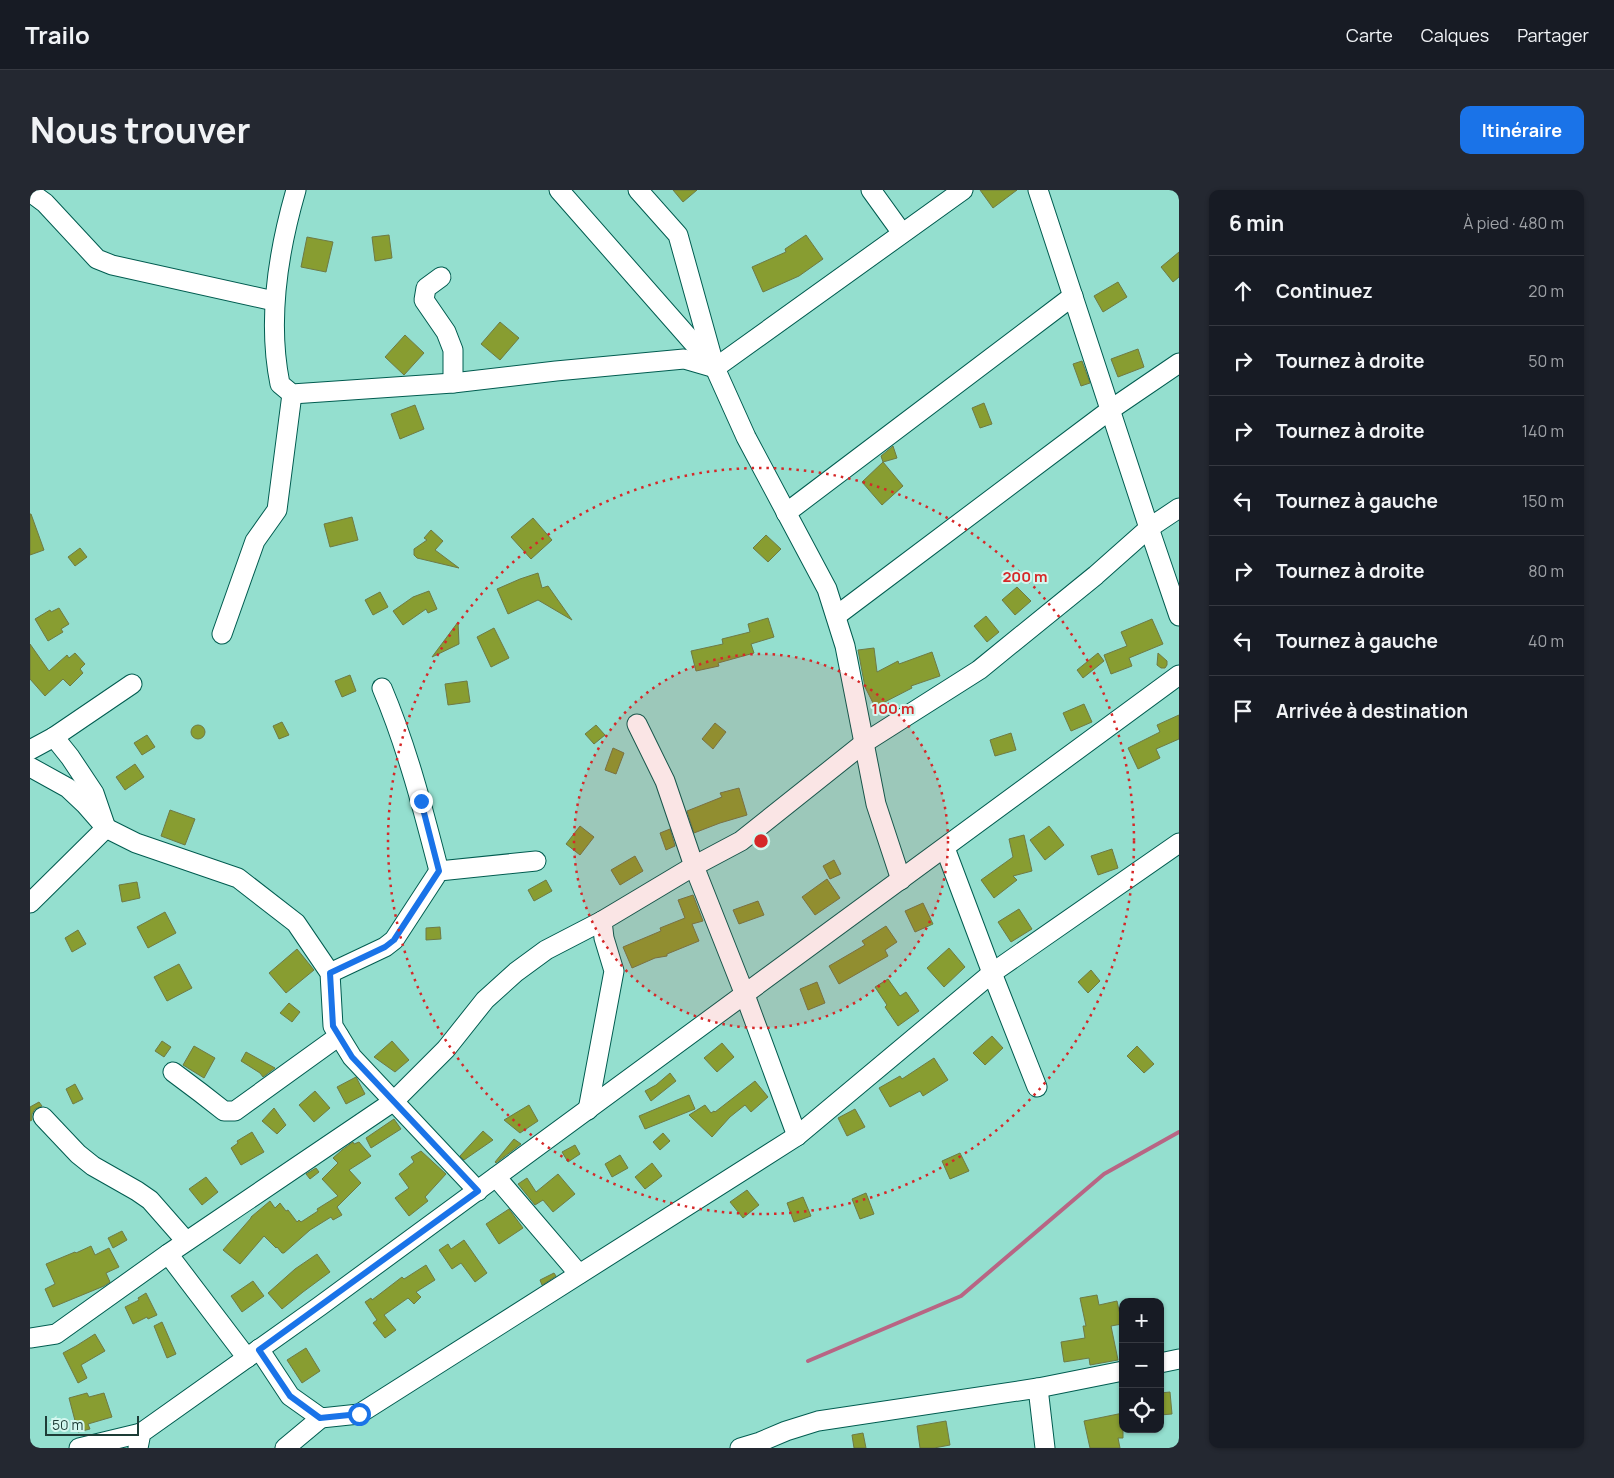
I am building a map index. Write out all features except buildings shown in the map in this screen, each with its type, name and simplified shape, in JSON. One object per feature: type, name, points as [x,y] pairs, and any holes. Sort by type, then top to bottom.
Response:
[{"type":"street","points":[[296,190],[285,228],[274,301],[277,369],[280,384],[292,394],[453,383],[684,359],[715,368]]},
{"type":"street","points":[[559,190],[715,368]]},
{"type":"street","points":[[638,190],[678,235],[715,368],[746,437],[827,589],[845,646],[876,804],[901,880]]},
{"type":"street","points":[[871,190],[902,233]]},
{"type":"street","points":[[715,368],[963,190]]},
{"type":"street","points":[[1038,190],[1179,616]]},
{"type":"street","points":[[30,192],[45,203],[97,259],[112,265],[274,301]]},
{"type":"street","points":[[441,277],[426,288],[424,300],[446,332],[453,350],[453,383]]},
{"type":"street","points":[[786,513],[1073,296]]},
{"type":"street","points":[[836,616],[1110,410],[1179,363]]},
{"type":"street","points":[[222,634],[255,541],[277,510],[292,394]]},
{"type":"street","points":[[30,1338],[56,1334],[186,1241],[394,1101],[446,1049],[485,1000],[516,972],[546,950],[602,921],[694,866],[741,841],[864,742],[979,670],[1096,575],[1149,528],[1179,508]]},
{"type":"street","points":[[79,1448],[139,1440],[253,1354],[745,995],[1179,674]]},
{"type":"street","points":[[30,750],[54,737],[132,684]]},
{"type":"street","points":[[330,973],[385,947],[394,940],[439,871],[421,801],[393,714],[382,688]]},
{"type":"street","points":[[637,724],[665,781],[694,866],[745,995],[797,1136]]},
{"type":"street","points":[[54,737],[94,793],[106,828]]},
{"type":"street","points":[[30,767],[68,788],[106,828],[136,844],[238,878],[296,922],[330,973],[333,1026],[352,1057],[478,1191]]},
{"type":"street","points":[[30,903],[106,828]]},
{"type":"street","points":[[288,1447],[320,1418],[359,1414],[797,1136],[992,973],[1179,843]]},
{"type":"street","points":[[945,848],[1037,1087]]},
{"type":"street","points":[[439,871],[536,861]]},
{"type":"street","points":[[588,1110],[614,971],[604,938],[602,921]]},
{"type":"street","points":[[172,1072],[224,1111],[235,1111],[339,1036]]},
{"type":"street","points":[[43,1117],[78,1154],[93,1166],[150,1200],[186,1241]]},
{"type":"street","points":[[496,1177],[579,1274]]},
{"type":"street","points":[[168,1254],[290,1396],[320,1418]]},
{"type":"street","points":[[1164,1362],[1179,1359]]},
{"type":"street","points":[[740,1448],[786,1431],[818,1422],[1038,1388],[1119,1372]]},
{"type":"street","points":[[1038,1388],[1045,1448]]},
{"type":"waterway","points":[[808,1361],[961,1296],[1104,1174],[1179,1132]]},
{"type":"route","points":[[359,1414],[320,1418],[290,1396],[259,1350],[478,1191],[352,1057],[333,1026],[330,973],[385,947],[394,940],[439,871],[421,801]]}]
